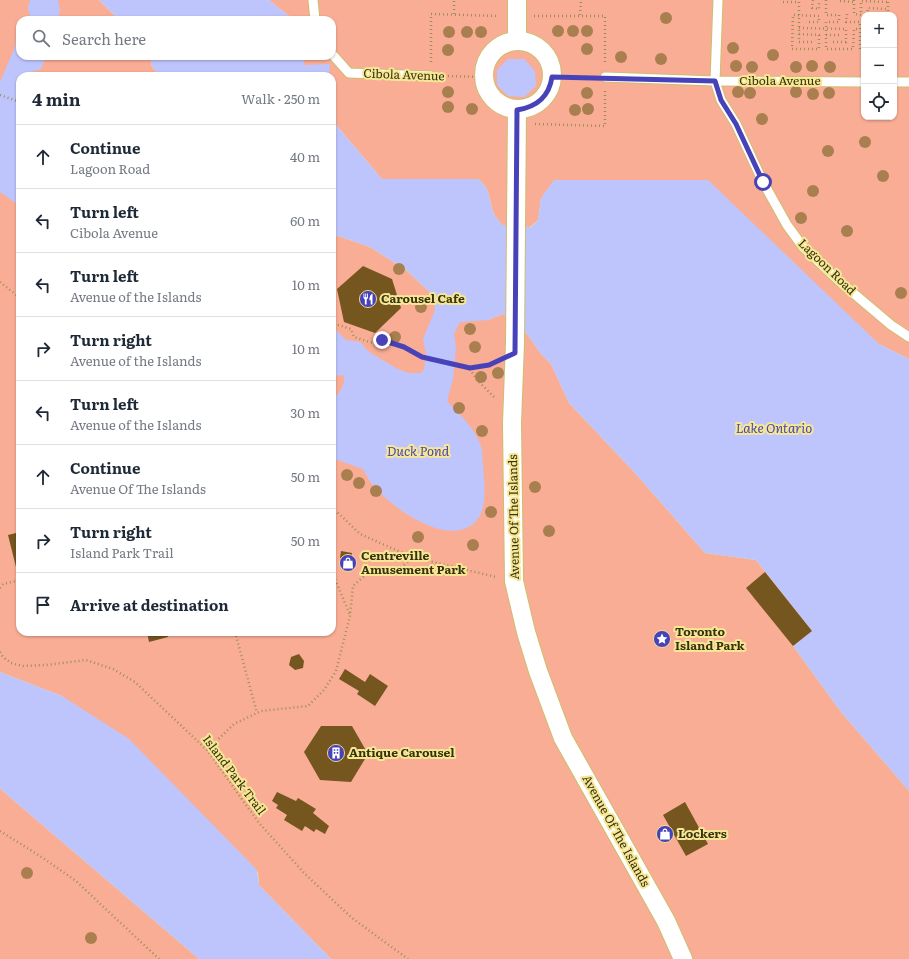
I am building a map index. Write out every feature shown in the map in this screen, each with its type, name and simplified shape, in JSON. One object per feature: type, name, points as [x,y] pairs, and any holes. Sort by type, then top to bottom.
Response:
[{"type":"street","points":[[517,8],[517,41]]},
{"type":"street","points":[[517,41],[528,42],[538,47],[546,55],[551,65],[552,77],[550,87],[545,97],[517,116],[494,99],[486,87],[484,77],[485,66],[489,56],[497,48],[506,43],[517,41]]},
{"type":"street","name":"Avenue Of The Islands","points":[[517,116],[515,348],[512,423],[514,581],[526,632],[538,671],[563,738],[666,921],[683,959]]},
{"type":"lane","points":[[313,0],[315,16]]},
{"type":"lane","name":"Lagoon Road","points":[[718,0],[715,81],[721,100],[736,124],[763,182],[787,225],[803,247],[838,281],[891,325],[909,337]]},
{"type":"lane","name":"Cibola Avenue","points":[[336,58],[349,73],[431,76]]},
{"type":"lane","name":"Cibola Avenue","points":[[605,77],[715,81],[861,82]]},
{"type":"lane","points":[[897,82],[909,82]]},
{"type":"path","points":[[454,0],[454,14]]},
{"type":"path","points":[[580,15],[581,0]]},
{"type":"path","points":[[813,0],[812,8],[819,9],[820,1]]},
{"type":"path","points":[[826,0],[826,15],[839,15],[839,22],[826,22],[826,49],[853,49],[854,28],[860,29]]},
{"type":"path","points":[[783,2],[799,1],[799,42],[812,42]]},
{"type":"path","points":[[840,1],[854,1],[854,14],[860,15],[861,1],[888,1],[888,9],[868,8],[867,12]]},
{"type":"path","points":[[431,76],[431,14],[454,14],[517,8],[580,15],[605,16],[605,126],[517,116]]},
{"type":"path","points":[[847,14],[846,22],[861,22]]},
{"type":"path","points":[[799,34],[819,35],[819,49],[792,49],[793,15],[819,16],[819,22],[806,22]]},
{"type":"path","points":[[861,26],[861,49]]},
{"type":"path","points":[[799,28],[846,29],[846,42],[833,42]]},
{"type":"path","points":[[826,35],[840,35]]},
{"type":"path","name":"Cibola Avenue","points":[[431,76],[484,77]]},
{"type":"path","points":[[552,77],[605,77]]},
{"type":"path","points":[[0,95],[16,101]]},
{"type":"path","points":[[0,282],[16,295]]},
{"type":"path","points":[[336,324],[351,330],[354,336],[376,344],[382,340],[404,347],[422,357],[470,368],[489,365],[515,348]]},
{"type":"path","points":[[470,368],[477,380],[494,396],[512,423]]},
{"type":"path","points":[[337,512],[360,534],[412,557],[514,581]]},
{"type":"path","points":[[207,750],[234,724],[261,711],[308,706],[324,690],[336,672],[350,616],[353,586],[364,576],[376,570],[393,570],[405,565],[412,557]]},
{"type":"path","points":[[0,588],[1,583],[16,581]]},
{"type":"path","points":[[336,582],[350,616]]},
{"type":"path","points":[[236,636],[257,714]]},
{"type":"path","name":"Island Park Trail","points":[[0,652],[3,657],[11,663],[22,666],[46,666],[86,660],[113,669],[136,682],[207,750],[259,823],[305,874],[352,918],[408,959]]},
{"type":"path","points":[[0,831],[76,881],[159,959]]},
{"type":"shaded area","points":[[0,0],[99,0],[115,16],[16,16],[16,60],[151,60],[152,67],[157,72],[16,72],[16,636],[336,636],[336,235],[370,247],[406,270],[434,296],[488,320],[503,314],[527,334],[541,354],[551,364],[569,403],[635,473],[705,553],[756,560],[812,631],[793,646],[841,712],[909,791],[909,959],[331,959],[259,885],[258,872],[62,696],[0,672]]},
{"type":"shaded area","points":[[269,0],[909,0],[909,359],[879,344],[541,198],[538,220],[530,227],[502,225],[494,214],[485,186],[478,179],[382,179],[336,125],[336,72],[329,72],[329,65],[304,65],[304,60],[336,60],[336,16],[289,16]]},
{"type":"shaded area","points":[[0,788],[5,793],[199,959],[0,959]]},
{"type":"water","points":[[30,0],[58,0],[60,10],[59,16],[30,16],[28,8]]},
{"type":"water","points":[[99,0],[269,0],[289,16],[115,16]]},
{"type":"water","points":[[16,40],[16,60],[44,60],[41,69],[31,72],[16,72],[16,203],[0,192],[0,82],[15,47]]},
{"type":"water","points":[[508,59],[524,59],[535,71],[536,86],[524,97],[508,96],[497,85],[497,70]]},
{"type":"water","points":[[151,60],[304,60],[304,65],[330,64],[329,72],[157,72],[152,67]]},
{"type":"water","name":"Lake Ontario","points":[[336,125],[382,179],[478,179],[485,186],[494,214],[502,225],[531,227],[538,220],[541,198],[554,180],[708,180],[879,344],[909,359],[909,791],[841,712],[793,646],[812,631],[756,560],[705,553],[635,473],[569,403],[551,364],[541,354],[527,334],[503,314],[488,320],[460,322],[454,334],[456,348],[453,379],[447,401],[471,427],[478,439],[482,451],[485,487],[484,503],[479,517],[474,523],[462,529],[449,531],[434,528],[420,522],[405,513],[381,493],[372,484],[363,469],[336,459],[336,396],[344,382],[344,375],[336,375],[336,331],[346,340],[360,342],[369,352],[396,368],[408,373],[421,373],[424,369],[426,353],[423,339],[435,310],[434,296],[406,270],[370,247],[336,235]]},
{"type":"water","points":[[0,672],[62,696],[129,739],[257,870],[259,885],[331,959],[199,959],[5,793],[0,788]]},
{"type":"building","name":"Carousel Cafe","points":[[363,266],[392,279],[401,308],[375,333],[344,322],[337,289]]},
{"type":"building","points":[[16,533],[16,567],[8,535]]},
{"type":"building","name":"Centreville Amusement Park","points":[[341,551],[352,553],[350,569],[344,568],[345,559],[340,558]]},
{"type":"building","points":[[765,572],[812,631],[793,646],[746,588]]},
{"type":"building","points":[[148,636],[168,636],[168,637],[149,642]]},
{"type":"building","points":[[299,654],[304,661],[303,668],[295,670],[289,665],[291,657]]},
{"type":"building","points":[[345,669],[365,682],[370,674],[388,686],[375,706],[357,694],[359,691],[339,679]]},
{"type":"building","name":"Antique Carousel","points":[[321,726],[352,726],[368,754],[351,782],[320,780],[304,752]]},
{"type":"building","points":[[277,792],[296,801],[298,798],[316,809],[313,813],[329,826],[325,834],[316,829],[314,832],[305,826],[302,831],[284,820],[287,815],[276,808],[278,805],[272,801]]},
{"type":"building","points":[[685,802],[708,844],[686,856],[663,815]]},
{"type":"place","name":"Carousel Cafe","points":[[368,299]]},
{"type":"place","name":"Centreville Amusement Park","points":[[348,563]]},
{"type":"place","name":"Toronto Island Park","points":[[662,639]]},
{"type":"place","name":"Antique Carousel","points":[[336,753]]},
{"type":"place","name":"Lockers","points":[[665,834]]},
{"type":"route","points":[[382,340],[404,347],[422,357],[470,368],[489,365],[515,353],[517,110],[537,104],[545,97],[550,87],[552,77],[610,77],[715,81],[721,100],[736,124],[763,182]]},
{"type":"water label","name":"Duck Pond","points":[[418,451]]}]
